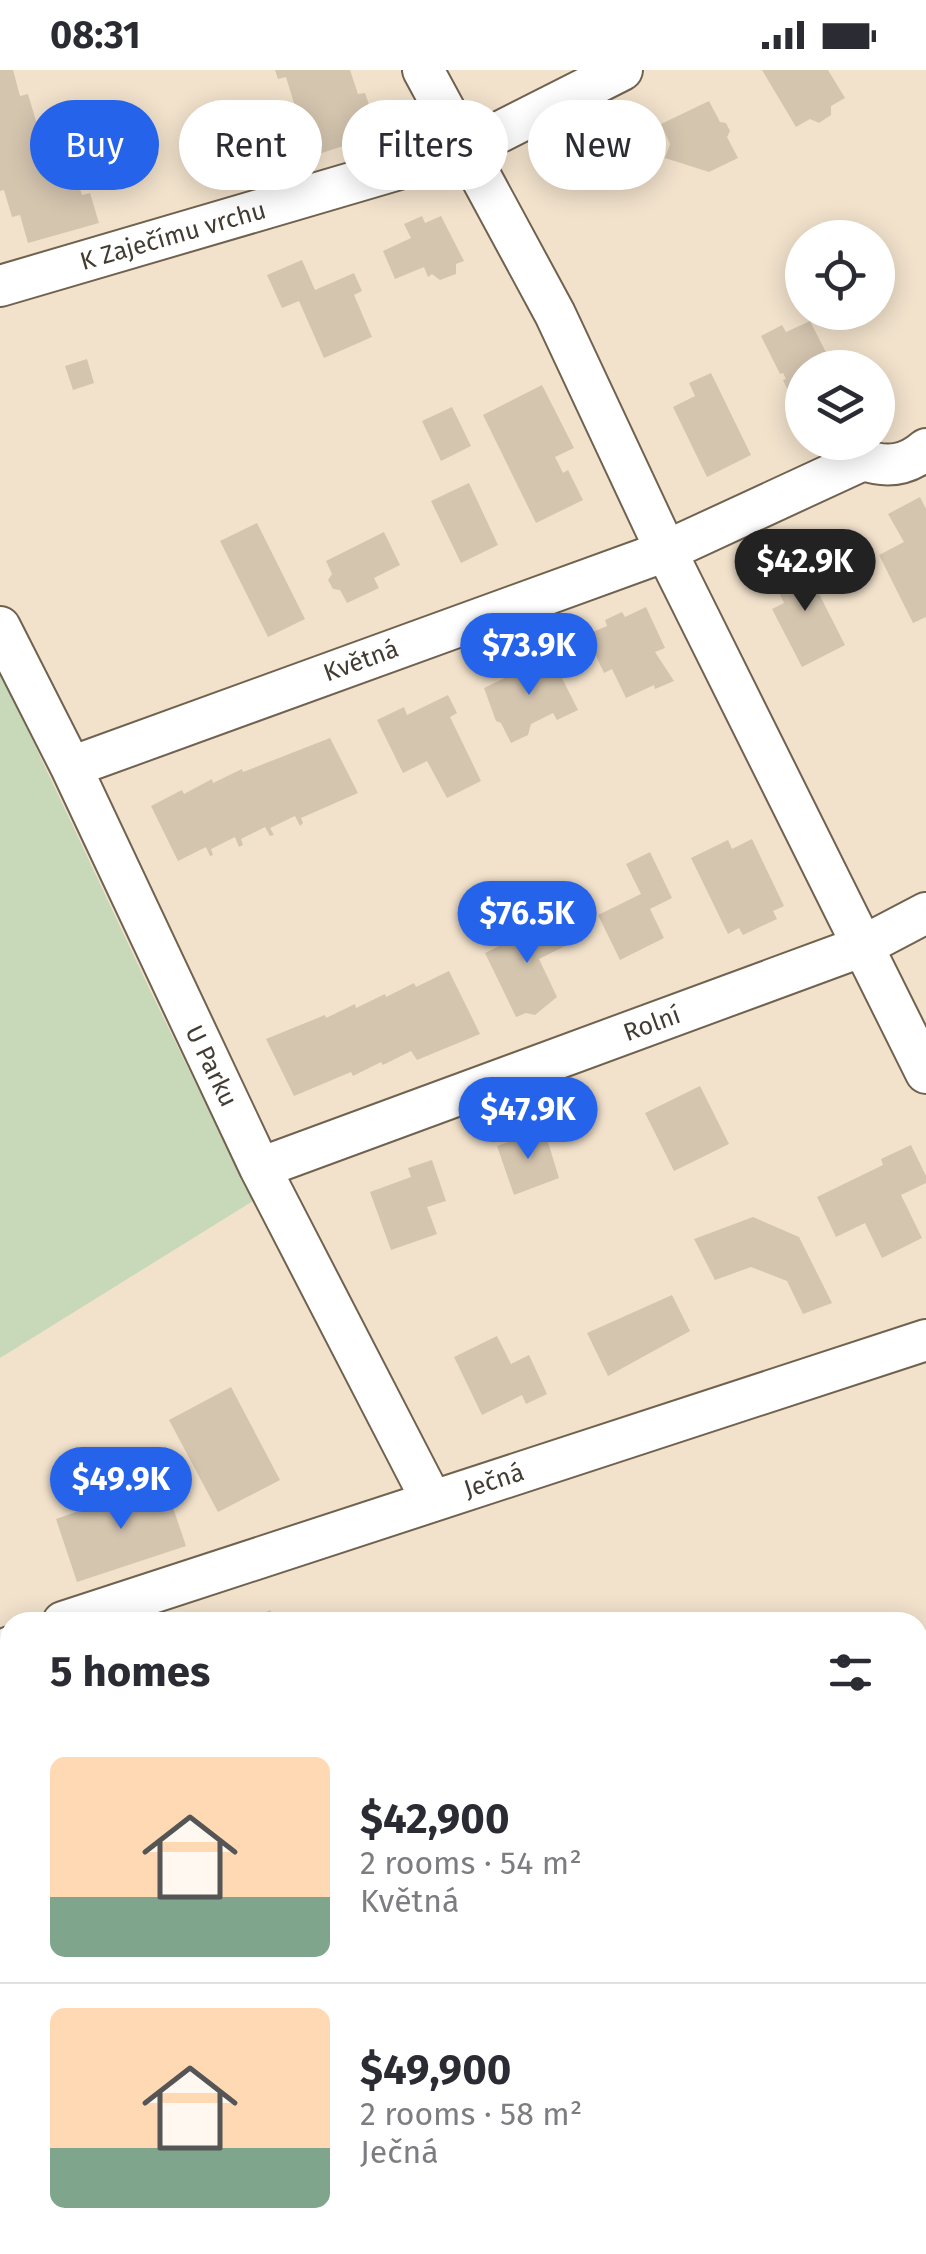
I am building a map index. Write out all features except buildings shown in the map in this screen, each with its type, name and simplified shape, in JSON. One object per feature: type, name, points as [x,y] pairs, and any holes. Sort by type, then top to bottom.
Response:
[{"type":"street","points":[[422,70],[438,100]]},
{"type":"street","name":"K Zaječímu vrchu","points":[[508,128],[622,70]]},
{"type":"street","name":"K Zaječímu vrchu","points":[[0,286],[342,186]]},
{"type":"street","points":[[486,190],[556,314],[666,550],[926,1073]]},
{"type":"street","name":"Květná","points":[[70,767],[666,550],[863,460],[893,465],[908,462],[926,448]]},
{"type":"street","name":"U Parku","points":[[0,627],[260,1168],[432,1501]]},
{"type":"street","name":"Rolní","points":[[260,1168],[864,946],[926,913]]},
{"type":"street","name":"Ječná","points":[[93,1612],[926,1340]]},
{"type":"green space","points":[[0,671],[253,1201],[0,1358]]}]
